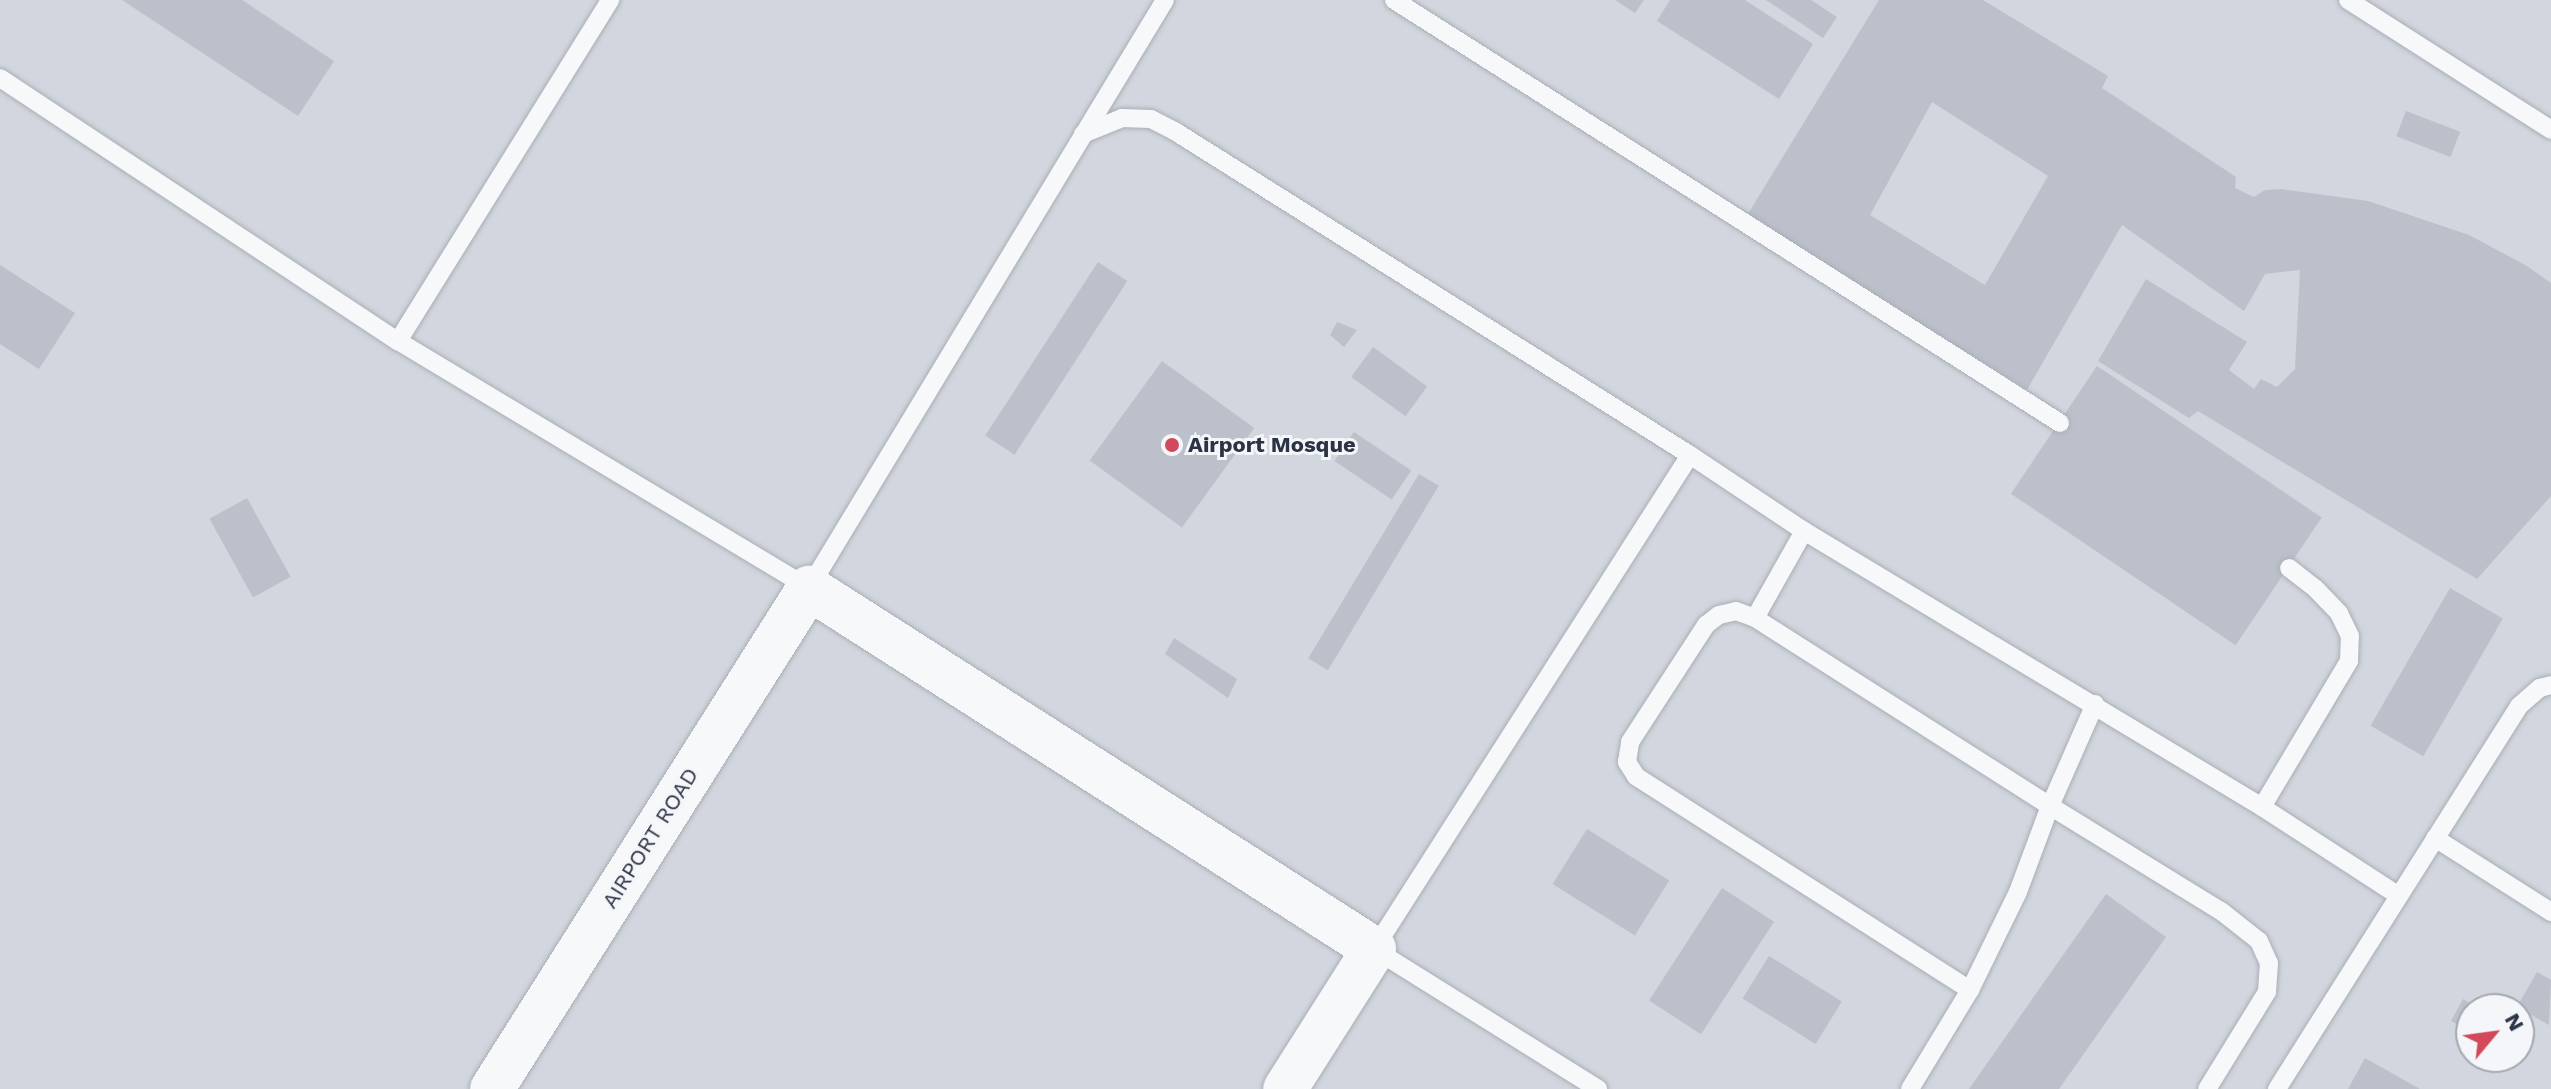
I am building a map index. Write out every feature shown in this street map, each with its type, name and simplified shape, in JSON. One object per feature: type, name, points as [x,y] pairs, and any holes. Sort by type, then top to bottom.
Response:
[{"type":"street","points":[[809,588],[1374,949],[1285,1089]]},
{"type":"street","name":"AIRPORT ROAD","points":[[492,1089],[809,588]]},
{"type":"lane","points":[[398,341],[610,0]]},
{"type":"lane","points":[[0,78],[398,341],[809,588],[1165,0]]},
{"type":"lane","points":[[1394,0],[2060,423]]},
{"type":"lane","points":[[2348,0],[2551,130]]},
{"type":"lane","points":[[1083,134],[1122,118],[1151,119],[1690,455],[1804,531],[2095,704],[2399,896]]},
{"type":"lane","points":[[1598,1089],[1374,949],[1690,455]]},
{"type":"lane","points":[[1755,618],[1804,531]]},
{"type":"lane","points":[[2262,807],[2349,661],[2350,636],[2339,613],[2289,568]]},
{"type":"lane","points":[[1970,990],[1636,776],[1627,762],[1630,742],[1706,625],[1719,615],[1736,611],[1755,618],[2221,911],[2259,941],[2269,963],[2267,992],[2207,1089]]},
{"type":"lane","points":[[2277,1089],[2519,706],[2540,688],[2551,685]]},
{"type":"lane","points":[[1910,1089],[1970,990],[2018,892],[2050,806],[2095,704]]},
{"type":"lane","points":[[2435,838],[2551,912]]},
{"type":"shaded area","points":[[0,0],[2551,0],[2551,1089],[0,1089]]},
{"type":"building","points":[[122,0],[242,0],[334,61],[298,116]]},
{"type":"building","points":[[1615,0],[1644,0],[1635,13]]},
{"type":"building","points":[[1670,0],[1745,0],[1813,44],[1779,99],[1657,21]]},
{"type":"building","points":[[1766,0],[1811,0],[1837,17],[1823,38]]},
{"type":"building","points":[[1879,0],[1983,0],[2108,76],[2102,88],[2236,177],[2235,188],[2254,197],[2265,190],[2281,189],[2368,201],[2469,235],[2527,266],[2551,283],[2551,496],[2477,579],[2198,411],[2189,418],[2098,361],[2146,279],[2247,342],[2229,370],[2254,389],[2261,379],[2277,387],[2295,369],[2300,270],[2265,274],[2244,311],[2122,225],[2027,390],[1746,217]],"holes":[[[1932,102],[2048,176],[1985,285],[1870,215]]]},
{"type":"building","points":[[2406,111],[2460,132],[2450,157],[2396,136]]},
{"type":"building","points":[[1098,262],[1127,281],[1015,455],[985,436]]},
{"type":"building","points":[[0,265],[75,313],[39,369],[0,344]]},
{"type":"building","points":[[1337,322],[1357,330],[1344,347],[1330,335]]},
{"type":"building","points":[[1373,347],[1427,386],[1405,416],[1351,377]]},
{"type":"building","name":"Airport Mosque","points":[[1162,361],[1254,428],[1182,528],[1090,461]]},
{"type":"building","points":[[2097,366],[2322,518],[2236,645],[2011,494]]},
{"type":"building","points":[[1354,432],[1411,471],[1392,500],[1334,461]]},
{"type":"building","points":[[1419,474],[1439,486],[1328,670],[1308,658]]},
{"type":"building","points":[[247,498],[291,577],[253,598],[209,519]]},
{"type":"building","points":[[2450,588],[2503,618],[2423,756],[2370,726]]},
{"type":"building","points":[[1174,638],[1237,679],[1228,698],[1165,654]]},
{"type":"building","points":[[1587,829],[1669,880],[1635,936],[1553,884]]},
{"type":"building","points":[[1722,888],[1774,922],[1701,1034],[1649,1000]]},
{"type":"building","points":[[2106,894],[2166,937],[2059,1089],[1969,1089]]},
{"type":"building","points":[[1769,956],[1842,1002],[1815,1044],[1743,998]]},
{"type":"building","points":[[2537,972],[2551,980],[2549,1025],[2535,1017],[2535,993],[2525,993]]},
{"type":"building","points":[[2365,1058],[2420,1089],[2348,1089]]},
{"type":"place","name":"Airport Mosque","points":[[1172,445]]}]
